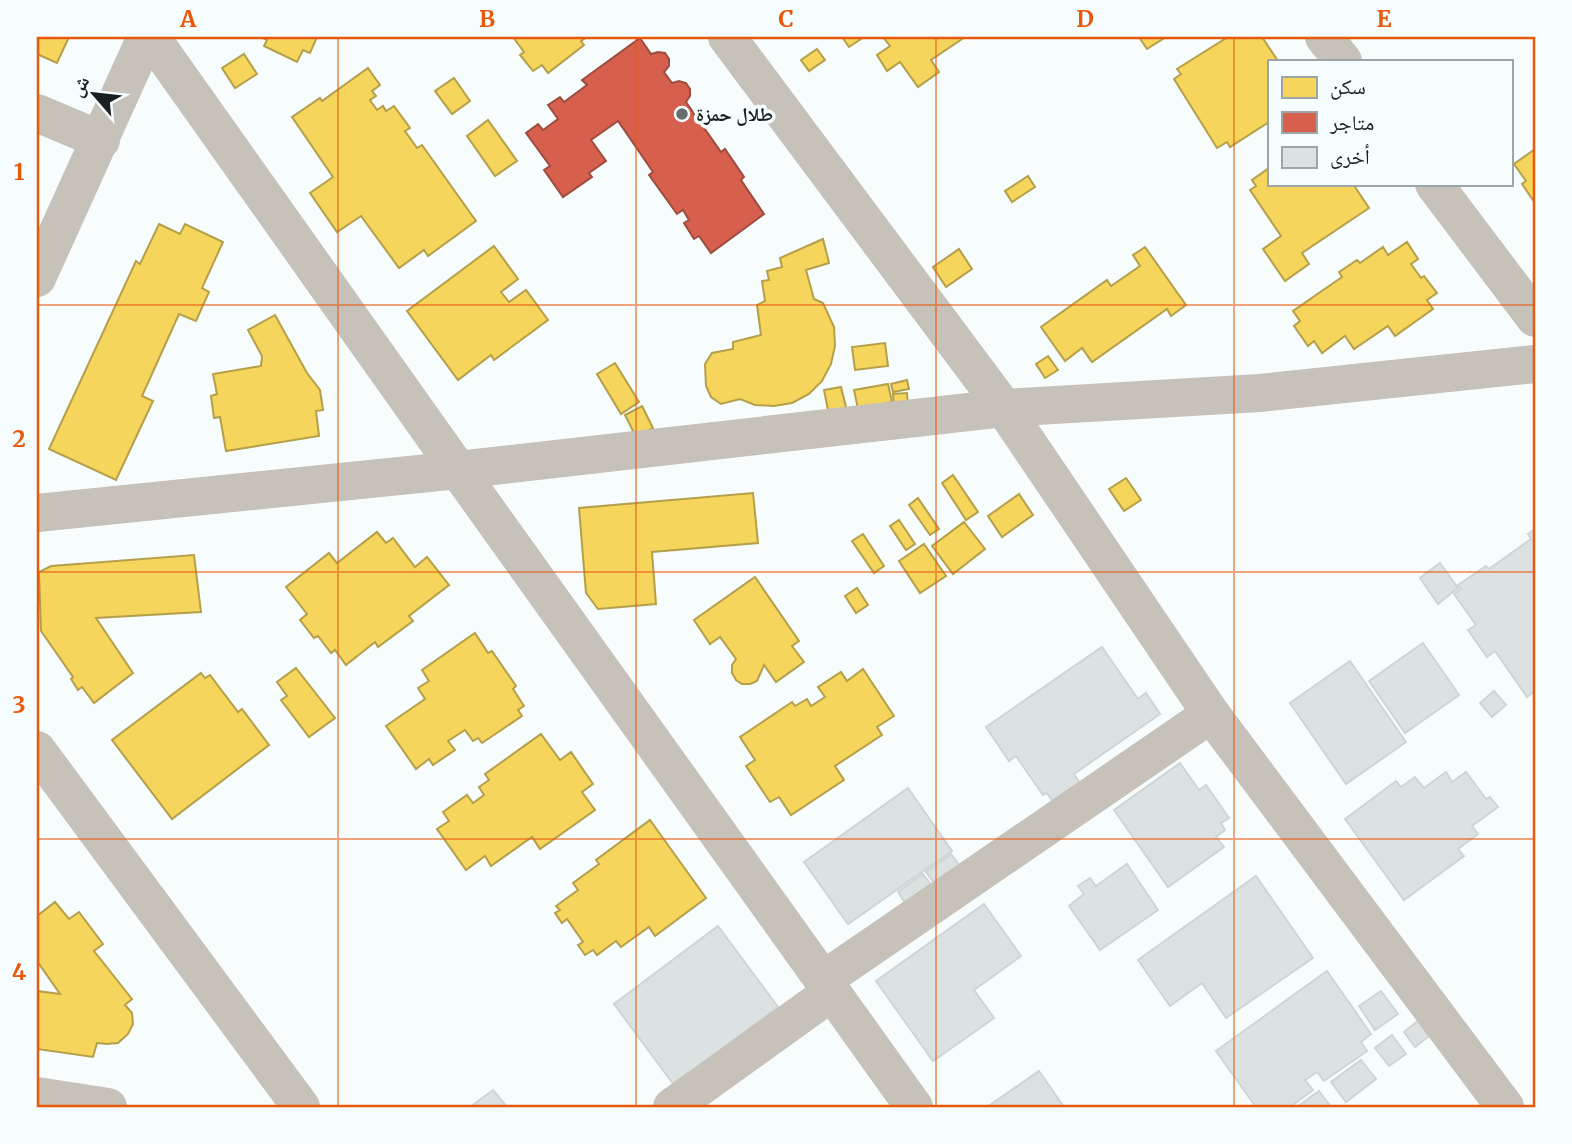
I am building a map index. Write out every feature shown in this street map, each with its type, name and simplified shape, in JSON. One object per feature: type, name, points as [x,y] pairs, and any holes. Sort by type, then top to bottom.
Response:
[{"type":"street","points":[[37,278],[148,37],[914,1107]]},
{"type":"street","points":[[727,37],[1004,408],[1211,714],[1505,1107]]},
{"type":"street","points":[[1324,37],[1342,60]]},
{"type":"street","points":[[37,113],[101,140]]},
{"type":"street","points":[[1436,186],[1535,318]]},
{"type":"street","points":[[37,513],[458,470],[1004,408],[1260,393],[1535,364]]},
{"type":"street","points":[[672,1107],[827,986],[1211,714]]},
{"type":"street","points":[[37,750],[302,1107]]},
{"type":"street","points":[[37,1097],[108,1107]]},
{"type":"building: سكن","points":[[37,37],[69,37],[57,63],[37,54]]},
{"type":"building: سكن","points":[[261,37],[317,37],[310,53],[303,50],[297,62],[264,46],[267,40]]},
{"type":"building: سكن","points":[[513,37],[587,37],[581,41],[584,45],[548,73],[542,65],[533,71],[520,55],[524,52]]},
{"type":"building: سكن","points":[[842,37],[864,37],[849,47]]},
{"type":"building: سكن","points":[[883,37],[965,37],[931,60],[939,72],[918,87],[900,62],[887,71],[877,55],[890,46]]},
{"type":"building: سكن","points":[[1139,37],[1166,37],[1147,49]]},
{"type":"building: سكن","points":[[1228,37],[1262,37],[1277,60],[1268,60],[1268,123],[1230,147],[1227,142],[1217,148],[1174,79],[1181,74],[1177,69]]},
{"type":"building: سكن","points":[[817,49],[825,60],[809,71],[801,60]]},
{"type":"building: سكن","points":[[244,54],[257,74],[235,88],[222,68]]},
{"type":"building: سكن","points":[[368,68],[380,85],[372,91],[376,96],[370,100],[377,110],[383,106],[386,111],[394,106],[410,128],[405,131],[417,148],[422,145],[476,221],[428,256],[424,250],[399,268],[361,216],[337,232],[310,193],[333,177],[292,117],[320,98],[322,101]]},
{"type":"building: سكن","points":[[454,78],[470,101],[452,114],[435,91]]},
{"type":"building: سكن","points":[[488,120],[517,161],[495,176],[467,136]]},
{"type":"building: سكن","points":[[1535,149],[1535,203],[1522,184],[1526,181],[1514,164]]},
{"type":"building: سكن","points":[[1268,169],[1268,186],[1354,186],[1369,208],[1302,253],[1309,264],[1285,281],[1263,249],[1281,236],[1250,190],[1256,186],[1252,180]]},
{"type":"building: سكن","points":[[1028,176],[1035,187],[1012,202],[1005,191]]},
{"type":"building: سكن","points":[[159,224],[180,234],[185,224],[223,242],[202,288],[209,292],[196,321],[179,314],[142,396],[153,401],[116,480],[49,449],[136,261],[140,264]]},
{"type":"building: سكن","points":[[823,239],[829,263],[806,270],[814,299],[823,303],[834,327],[835,346],[831,364],[822,381],[809,394],[792,403],[755,405],[740,399],[721,404],[711,397],[706,386],[705,364],[712,353],[733,349],[733,342],[761,335],[757,305],[765,301],[762,281],[769,280],[767,271],[782,267],[780,258]]},
{"type":"building: سكن","points":[[1407,242],[1418,259],[1411,264],[1437,293],[1427,300],[1433,309],[1395,336],[1388,326],[1354,349],[1345,336],[1322,353],[1314,341],[1308,346],[1294,326],[1300,321],[1293,311],[1342,277],[1339,272],[1357,260],[1360,263],[1383,247],[1388,255]]},
{"type":"building: سكن","points":[[494,246],[518,279],[501,292],[509,302],[526,290],[548,320],[494,360],[491,355],[458,380],[407,311]]},
{"type":"building: سكن","points":[[1145,247],[1186,305],[1171,316],[1167,309],[1092,362],[1082,348],[1065,361],[1041,327],[1107,280],[1111,286],[1140,266],[1133,255]]},
{"type":"building: سكن","points":[[959,249],[972,269],[946,287],[933,267]]},
{"type":"building: سكن","points":[[275,315],[307,373],[320,390],[323,410],[316,411],[319,436],[226,451],[220,417],[214,418],[211,396],[217,394],[213,374],[261,366],[262,356],[248,330]]},
{"type":"building: سكن","points":[[885,343],[888,366],[855,370],[852,347]]},
{"type":"building: سكن","points":[[1048,356],[1058,370],[1045,378],[1036,364]]},
{"type":"building: سكن","points":[[615,363],[639,402],[621,414],[597,374]]},
{"type":"building: سكن","points":[[907,380],[909,389],[893,392],[891,384]]},
{"type":"building: سكن","points":[[888,384],[892,402],[858,409],[854,390]]},
{"type":"building: سكن","points":[[841,387],[847,411],[829,415],[824,390]]},
{"type":"building: سكن","points":[[907,393],[908,406],[894,408],[893,394]]},
{"type":"building: سكن","points":[[642,406],[653,428],[636,437],[625,415]]},
{"type":"building: سكن","points":[[953,475],[978,512],[966,520],[942,483]]},
{"type":"building: سكن","points":[[1126,478],[1141,500],[1124,511],[1109,489]]},
{"type":"building: سكن","points":[[753,493],[758,543],[652,552],[656,604],[598,609],[586,593],[579,508]]},
{"type":"building: سكن","points":[[1019,494],[1033,515],[1002,537],[988,516]]},
{"type":"building: سكن","points":[[918,498],[939,529],[930,535],[909,505]]},
{"type":"building: سكن","points":[[899,520],[915,544],[906,550],[890,526]]},
{"type":"building: سكن","points":[[964,522],[985,549],[953,574],[932,546]]},
{"type":"building: سكن","points":[[377,532],[386,543],[393,538],[415,567],[427,557],[449,585],[409,616],[413,621],[378,647],[375,642],[346,665],[335,650],[331,653],[318,636],[314,638],[300,620],[307,614],[286,587],[329,553],[337,563]]},
{"type":"building: سكن","points":[[863,534],[884,566],[874,573],[852,541]]},
{"type":"building: سكن","points":[[924,544],[946,576],[920,593],[899,561]]},
{"type":"building: سكن","points":[[194,555],[201,612],[96,618],[133,673],[94,703],[82,687],[78,690],[71,679],[73,677],[41,631],[39,572],[51,566]]},
{"type":"building: سكن","points":[[755,577],[799,641],[792,646],[804,662],[776,682],[764,665],[757,681],[742,684],[732,673],[732,665],[736,659],[720,637],[710,644],[694,620]]},
{"type":"building: سكن","points":[[857,588],[868,605],[856,613],[845,596]]},
{"type":"building: سكن","points":[[475,633],[488,653],[492,651],[516,686],[513,689],[524,706],[518,710],[522,716],[482,743],[478,738],[473,741],[465,730],[448,741],[455,750],[433,765],[429,759],[416,769],[386,726],[425,699],[418,688],[429,681],[422,670]]},
{"type":"building: سكن","points":[[296,668],[335,718],[309,737],[281,700],[287,696],[277,682]]},
{"type":"building: سكن","points":[[863,669],[894,716],[877,727],[882,735],[835,766],[844,780],[791,815],[779,797],[770,802],[746,766],[755,760],[740,737],[792,702],[795,706],[807,699],[811,706],[825,697],[818,687],[841,672],[847,681]]},
{"type":"building: سكن","points":[[201,673],[205,678],[210,675],[238,712],[242,709],[269,745],[172,819],[112,740]]},
{"type":"building: سكن","points":[[541,734],[560,760],[571,752],[593,784],[582,792],[595,810],[540,849],[532,837],[491,866],[485,856],[466,870],[437,829],[449,821],[443,812],[467,795],[473,803],[484,795],[479,787],[489,780],[485,774]]},
{"type":"building: سكن","points":[[650,820],[706,898],[655,936],[649,927],[621,947],[616,941],[597,955],[593,950],[585,955],[578,945],[583,942],[567,919],[562,923],[555,913],[560,910],[556,906],[578,890],[573,883],[599,864],[596,860]]},
{"type":"building: سكن","points":[[55,902],[69,919],[79,912],[103,944],[94,951],[132,999],[125,1005],[132,1013],[133,1024],[128,1034],[118,1043],[97,1043],[93,1057],[37,1049],[37,991],[60,994],[37,961],[37,916]]},
{"type":"building: متاجر","points":[[640,38],[651,54],[665,53],[669,66],[664,72],[672,83],[686,83],[690,96],[686,102],[721,152],[725,149],[744,177],[741,180],[764,214],[711,253],[699,236],[694,239],[684,223],[689,220],[683,210],[677,214],[649,175],[653,172],[618,121],[591,140],[606,161],[589,173],[592,177],[563,197],[544,170],[550,166],[526,133],[538,124],[543,130],[558,119],[548,105],[560,97],[564,102],[587,85],[582,80]]},
{"type":"building: أخرى","points":[[1535,529],[1535,691],[1527,697],[1495,651],[1487,657],[1468,630],[1476,625],[1454,594],[1461,589],[1458,585],[1486,566],[1489,569],[1531,539],[1528,534]]},
{"type":"building: أخرى","points":[[1440,563],[1458,588],[1438,604],[1420,578]]},
{"type":"building: أخرى","points":[[1423,643],[1459,695],[1405,733],[1369,681]]},
{"type":"building: أخرى","points":[[1102,647],[1138,699],[1146,693],[1160,714],[1074,774],[1084,789],[1057,808],[1047,793],[1043,795],[1016,756],[1009,761],[986,727]]},
{"type":"building: أخرى","points":[[1350,661],[1406,742],[1346,784],[1290,703]]},
{"type":"building: أخرى","points":[[1494,691],[1506,705],[1492,717],[1480,703]]},
{"type":"building: أخرى","points":[[1180,763],[1199,790],[1206,785],[1229,818],[1221,823],[1225,830],[1216,837],[1224,847],[1168,887],[1114,810]]},
{"type":"building: أخرى","points":[[1446,772],[1452,782],[1466,772],[1486,799],[1490,797],[1498,807],[1472,826],[1478,834],[1458,849],[1464,856],[1404,900],[1345,819],[1396,781],[1401,787],[1415,777],[1424,788]]},
{"type":"building: أخرى","points":[[908,788],[952,851],[848,924],[804,862]]},
{"type":"building: أخرى","points":[[951,854],[962,869],[937,887],[926,872]]},
{"type":"building: أخرى","points":[[1127,864],[1158,910],[1100,950],[1069,906],[1084,894],[1078,886],[1090,878],[1096,886]]},
{"type":"building: أخرى","points":[[923,874],[934,889],[908,907],[898,892]]},
{"type":"building: أخرى","points":[[1256,876],[1313,958],[1226,1018],[1202,983],[1170,1006],[1138,960]]},
{"type":"building: أخرى","points":[[984,904],[1021,956],[974,990],[994,1018],[933,1061],[876,981]]},
{"type":"building: أخرى","points":[[718,926],[778,1007],[674,1085],[614,1004]]},
{"type":"building: أخرى","points":[[1327,971],[1371,1034],[1361,1042],[1367,1051],[1324,1081],[1317,1072],[1305,1080],[1313,1090],[1290,1107],[1256,1107],[1216,1051]]},
{"type":"building: أخرى","points":[[1381,991],[1398,1014],[1375,1030],[1359,1006]]},
{"type":"building: أخرى","points":[[1418,1021],[1429,1036],[1415,1047],[1404,1032]]},
{"type":"building: أخرى","points":[[1392,1035],[1406,1054],[1389,1066],[1375,1048]]},
{"type":"building: أخرى","points":[[1361,1060],[1376,1079],[1346,1102],[1331,1082]]},
{"type":"building: أخرى","points":[[1039,1071],[1064,1107],[987,1107]]},
{"type":"building: أخرى","points":[[493,1090],[507,1107],[470,1107]]},
{"type":"building: أخرى","points":[[1319,1091],[1331,1107],[1297,1107]]},
{"type":"place","name":"طلال حمزة","points":[[682,114]]}]
